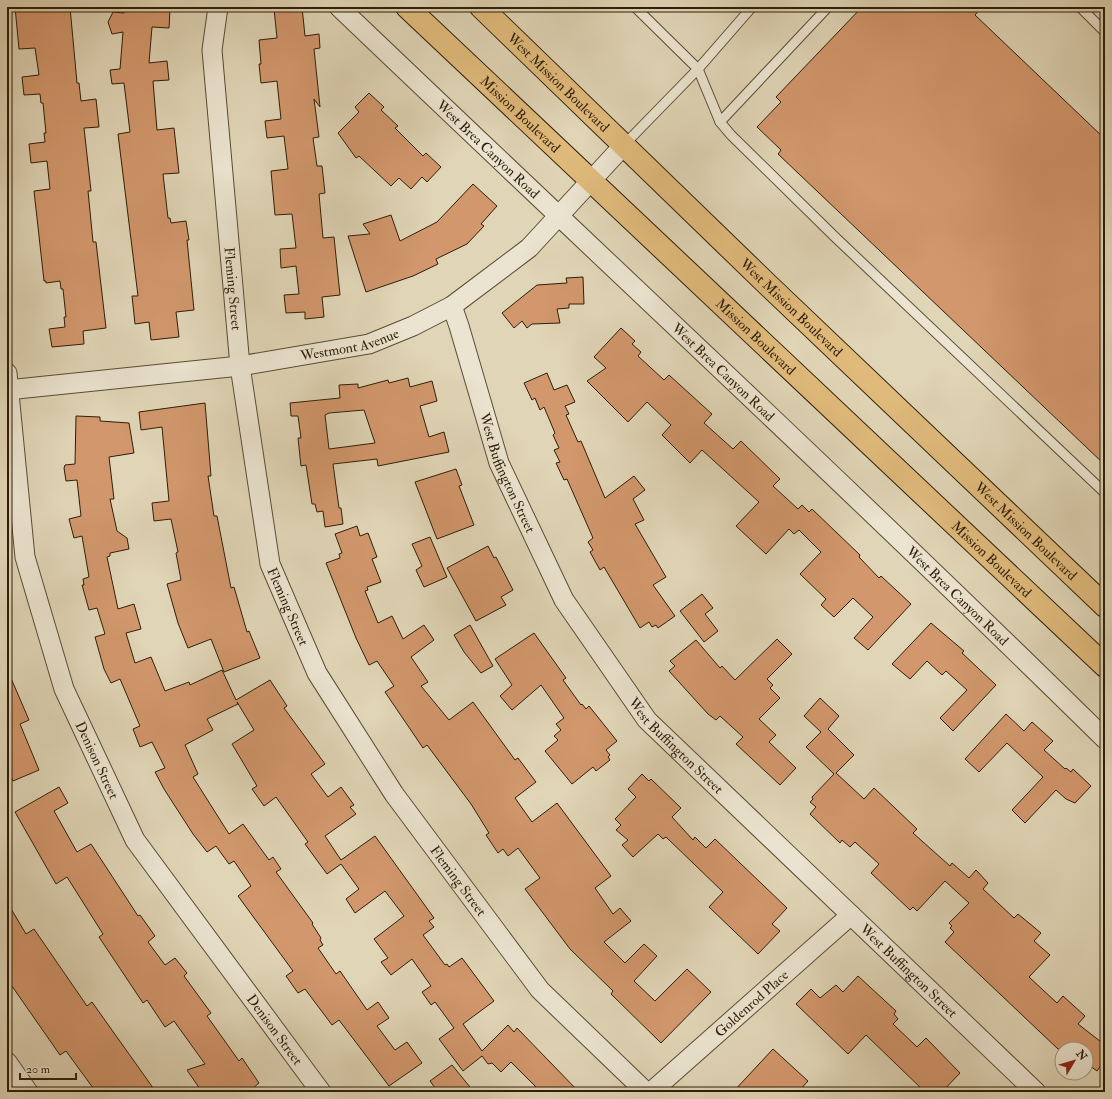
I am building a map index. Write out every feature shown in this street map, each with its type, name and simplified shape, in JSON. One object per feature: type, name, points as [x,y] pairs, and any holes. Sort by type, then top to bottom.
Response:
[{"type":"main road","name":"Mission Boulevard","points":[[407,7],[592,180],[1105,666]]},
{"type":"main road","name":"West Mission Boulevard","points":[[481,7],[623,146],[1105,606]]},
{"type":"street","name":"Fleming Street","points":[[218,7],[212,50],[240,366],[270,564],[317,673],[394,794],[540,990],[646,1092]]},
{"type":"street","name":"West Brea Canyon Road","points":[[339,7],[558,217],[965,602],[1105,739]]},
{"type":"street","name":"Westmont Avenue","points":[[8,384],[240,366],[369,344],[413,326],[452,306],[529,248],[623,146]]},
{"type":"street","name":"West Buffington Street","points":[[452,306],[499,463],[564,600],[647,720],[1036,1092]]},
{"type":"street","name":"Denison Street","points":[[8,384],[25,557],[64,689],[135,840],[321,1092]]},
{"type":"street","name":"Goldenrod Place","points":[[651,1092],[851,914]]},
{"type":"street","points":[[7,1062],[28,1092]]},
{"type":"lane","points":[[635,7],[698,69],[720,122],[836,238],[1105,493]]},
{"type":"lane","points":[[623,146],[698,69],[752,7]]},
{"type":"lane","points":[[720,122],[828,7]]},
{"type":"lane","points":[[1080,7],[1105,32]]},
{"type":"building","points":[[15,7],[70,7],[77,83],[79,83],[81,101],[96,99],[99,127],[84,128],[91,191],[88,191],[93,242],[96,242],[106,328],[83,331],[84,344],[52,347],[49,329],[65,327],[64,317],[66,317],[63,289],[61,289],[60,281],[46,283],[46,281],[44,281],[34,191],[50,189],[47,161],[31,163],[29,144],[45,142],[44,133],[46,133],[43,103],[41,103],[40,94],[24,95],[22,77],[39,75],[35,48],[19,49]]},
{"type":"building","points":[[124,7],[156,7],[156,9],[170,10],[169,28],[152,27],[149,63],[167,61],[169,80],[153,81],[157,130],[174,128],[179,173],[163,174],[168,218],[170,218],[171,223],[186,221],[189,240],[187,240],[194,310],[176,312],[179,337],[151,340],[149,322],[135,324],[132,296],[138,296],[118,134],[130,132],[124,83],[112,84],[110,70],[120,69],[123,32],[112,34],[108,22],[113,12],[124,13]]},
{"type":"building","points":[[302,7],[305,36],[319,34],[320,48],[314,49],[320,107],[314,99],[319,137],[313,138],[317,166],[322,166],[325,193],[319,194],[323,238],[334,237],[340,295],[322,297],[324,317],[305,319],[305,312],[286,313],[284,295],[299,294],[296,266],[281,268],[280,249],[296,248],[292,214],[275,215],[271,171],[288,169],[284,136],[267,138],[265,121],[281,119],[277,81],[261,83],[259,64],[261,64],[259,40],[277,38],[274,9]]},
{"type":"building","points":[[862,7],[982,7],[975,15],[1105,139],[1105,465],[778,154],[781,150],[757,127],[781,102],[776,97]]},
{"type":"building","points":[[369,93],[384,107],[381,110],[398,126],[395,128],[423,156],[426,153],[441,167],[427,182],[422,177],[411,189],[399,178],[391,186],[359,156],[356,158],[338,133],[359,112],[355,107]]},
{"type":"building","points":[[473,184],[497,206],[481,224],[484,226],[467,244],[436,259],[438,264],[413,276],[366,292],[348,236],[370,234],[363,224],[391,215],[400,241],[437,222]]},
{"type":"building","points":[[583,277],[584,304],[569,304],[569,308],[557,309],[560,323],[532,324],[527,328],[522,321],[514,328],[502,313],[537,285],[567,283],[566,278]]},
{"type":"building","points":[[621,328],[635,341],[632,344],[641,352],[638,356],[664,380],[669,375],[712,414],[704,423],[733,449],[741,441],[780,479],[773,486],[798,509],[802,505],[809,512],[812,509],[860,555],[859,557],[879,578],[881,576],[911,604],[868,650],[854,638],[873,617],[853,598],[834,617],[821,605],[826,599],[800,574],[821,552],[799,530],[794,534],[789,529],[766,554],[736,526],[759,502],[702,450],[690,463],[662,435],[671,425],[647,402],[628,422],[587,381],[606,368],[594,357]]},
{"type":"building","points":[[547,373],[554,390],[567,385],[575,402],[565,406],[569,414],[566,415],[578,442],[581,441],[605,498],[634,476],[645,490],[633,499],[644,520],[635,524],[666,577],[653,585],[675,616],[658,628],[656,625],[652,627],[649,622],[640,628],[604,567],[600,570],[590,552],[593,550],[588,542],[593,538],[567,479],[564,480],[556,463],[560,462],[554,450],[559,448],[553,435],[555,433],[544,407],[540,410],[535,398],[532,400],[524,383]]},
{"type":"building","points":[[408,378],[410,387],[432,381],[437,401],[420,406],[429,437],[444,432],[449,452],[378,466],[377,459],[333,464],[339,508],[341,508],[343,524],[325,527],[323,511],[317,512],[315,504],[312,504],[306,465],[301,466],[298,438],[301,438],[298,416],[291,416],[290,403],[340,398],[339,385],[358,384],[358,388],[388,380],[389,383]],"holes":[[[364,410],[375,443],[329,449],[325,415],[329,413]]]},
{"type":"building","points":[[205,403],[211,476],[208,476],[214,516],[217,516],[231,588],[234,587],[247,632],[249,631],[260,658],[224,672],[211,639],[188,648],[178,623],[167,584],[181,580],[176,553],[178,552],[171,519],[154,521],[152,503],[169,501],[162,427],[141,430],[139,412]]},
{"type":"building","points":[[76,416],[100,417],[100,421],[129,423],[134,453],[109,457],[114,499],[110,499],[117,531],[127,538],[129,549],[110,553],[110,556],[107,557],[118,609],[134,604],[141,629],[126,633],[135,663],[151,657],[165,691],[189,682],[190,685],[222,670],[236,700],[270,680],[287,706],[284,708],[325,764],[311,774],[328,797],[341,787],[354,805],[350,807],[356,814],[325,836],[341,860],[375,836],[434,918],[429,921],[434,927],[423,935],[445,965],[447,964],[449,967],[462,958],[494,1001],[463,1024],[482,1051],[508,1025],[514,1032],[517,1028],[579,1092],[541,1092],[511,1062],[501,1072],[492,1063],[488,1064],[482,1056],[463,1071],[439,1039],[454,1028],[435,1002],[431,1005],[422,992],[431,986],[412,959],[391,975],[381,962],[388,958],[374,939],[404,916],[385,891],[355,913],[346,899],[359,889],[341,864],[327,874],[305,844],[308,842],[276,797],[264,806],[252,789],[257,786],[232,744],[254,730],[237,702],[238,704],[207,719],[213,730],[185,745],[198,774],[193,777],[229,834],[243,824],[269,860],[273,857],[281,869],[276,872],[313,923],[312,924],[321,938],[320,940],[323,945],[318,948],[336,974],[340,971],[367,1010],[378,1002],[389,1018],[377,1026],[395,1050],[407,1042],[422,1063],[389,1086],[339,1020],[332,1025],[305,989],[298,993],[286,976],[293,971],[238,896],[251,886],[234,861],[229,864],[216,846],[207,852],[193,834],[164,789],[155,772],[165,768],[152,742],[140,747],[133,729],[140,726],[120,679],[111,683],[104,669],[95,637],[105,634],[97,608],[89,610],[82,585],[84,585],[83,579],[89,577],[82,536],[74,538],[69,519],[81,516],[77,480],[66,481],[64,468],[65,465],[75,464]]},
{"type":"building","points":[[456,469],[462,485],[459,486],[474,525],[437,539],[415,482]]},
{"type":"building","points":[[357,526],[360,536],[368,533],[377,557],[372,559],[381,582],[367,587],[368,590],[365,591],[378,623],[392,616],[403,639],[424,625],[434,640],[411,657],[428,682],[421,686],[449,720],[473,702],[515,760],[518,758],[536,782],[515,798],[532,822],[557,803],[611,876],[595,888],[613,914],[620,908],[631,921],[604,942],[625,963],[644,944],[657,956],[634,981],[655,1001],[687,969],[711,992],[661,1043],[611,994],[613,991],[570,949],[525,889],[540,878],[518,848],[508,856],[503,849],[498,853],[486,835],[489,833],[471,804],[427,745],[423,748],[385,692],[394,686],[377,661],[369,665],[356,638],[326,563],[340,558],[339,554],[342,553],[335,534]]},
{"type":"building","points":[[430,537],[447,577],[424,587],[416,570],[422,566],[412,544]]},
{"type":"building","points":[[488,546],[494,558],[496,557],[513,590],[501,597],[506,605],[476,621],[447,568]]},
{"type":"building","points":[[702,594],[713,608],[705,614],[718,631],[704,642],[680,611]]},
{"type":"building","points":[[931,623],[964,651],[962,653],[996,685],[953,731],[940,718],[967,690],[946,671],[942,675],[927,661],[910,679],[892,664]]},
{"type":"building","points":[[470,625],[493,666],[481,673],[464,652],[454,635]]},
{"type":"building","points":[[534,633],[566,678],[563,680],[581,705],[582,704],[586,709],[589,706],[617,741],[606,750],[610,755],[608,757],[610,760],[596,771],[593,767],[572,784],[545,751],[558,740],[554,736],[561,730],[556,724],[564,718],[541,685],[512,710],[500,696],[512,685],[495,659]]},
{"type":"building","points":[[777,639],[792,654],[767,679],[773,685],[770,688],[780,698],[759,719],[776,735],[769,742],[796,768],[780,785],[736,744],[743,737],[720,716],[716,720],[708,714],[669,671],[675,666],[670,661],[696,640],[720,668],[722,666],[735,680]]},
{"type":"building","points":[[7,669],[29,720],[20,724],[39,770],[13,781],[7,767]]},
{"type":"building","points":[[820,698],[839,716],[828,729],[854,755],[836,773],[864,799],[874,788],[917,829],[913,833],[950,866],[952,863],[969,878],[976,870],[988,883],[983,889],[1014,918],[1018,914],[1041,933],[1034,941],[1050,955],[1029,977],[1057,1003],[1063,996],[1085,1016],[1078,1024],[1105,1045],[1105,1060],[1097,1071],[1094,1069],[1094,1041],[1054,1041],[1054,1045],[945,942],[954,932],[950,928],[952,926],[949,923],[969,903],[945,881],[917,911],[913,907],[910,910],[871,873],[879,864],[855,842],[850,847],[842,840],[840,843],[810,814],[816,807],[810,802],[813,799],[812,797],[834,774],[806,747],[821,732],[804,716]]},
{"type":"building","points":[[1006,714],[1024,731],[1032,722],[1053,741],[1044,750],[1065,769],[1066,768],[1071,772],[1073,769],[1091,786],[1075,803],[1066,799],[1056,790],[1025,823],[1012,810],[1043,777],[1007,743],[979,772],[965,759]]},
{"type":"building","points":[[642,774],[649,781],[651,779],[681,808],[672,817],[693,840],[695,837],[706,848],[715,839],[787,908],[772,924],[780,931],[758,954],[709,907],[723,892],[666,837],[663,839],[658,834],[633,857],[622,845],[628,840],[616,830],[621,825],[615,819],[636,797],[628,789]]},
{"type":"building","points":[[59,787],[68,803],[54,811],[77,852],[91,844],[138,916],[140,915],[155,936],[148,942],[165,965],[175,958],[187,973],[184,976],[211,1013],[207,1016],[239,1061],[242,1058],[259,1083],[248,1092],[202,1092],[187,1070],[205,1064],[174,1021],[165,1027],[147,1000],[143,1003],[99,937],[103,934],[67,877],[56,884],[15,812]]},
{"type":"building","points":[[7,902],[26,934],[34,929],[87,1006],[92,1002],[156,1092],[96,1092],[66,1051],[60,1055],[7,979]]},
{"type":"building","points":[[858,976],[896,1011],[894,1014],[898,1019],[893,1024],[917,1047],[926,1038],[960,1073],[942,1092],[925,1092],[866,1035],[848,1054],[796,1004],[811,989],[820,998],[836,985],[843,992]]},
{"type":"building","points":[[773,1049],[808,1081],[798,1092],[733,1092]]},
{"type":"building","points":[[452,1065],[474,1092],[438,1092],[430,1081]]}]
